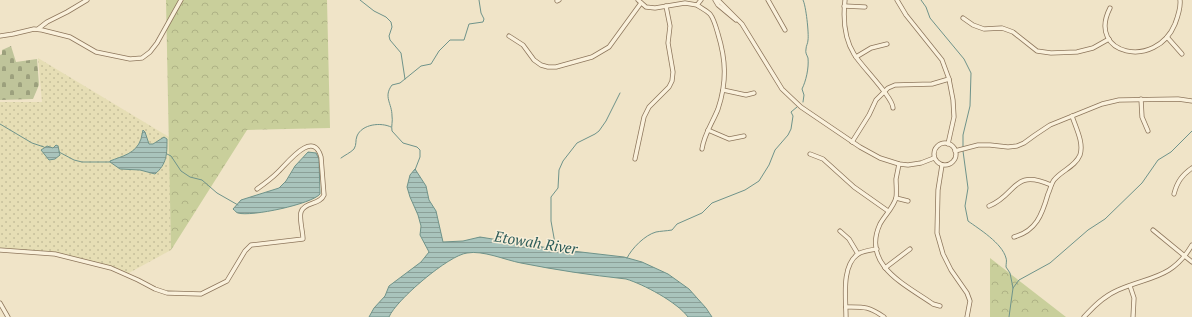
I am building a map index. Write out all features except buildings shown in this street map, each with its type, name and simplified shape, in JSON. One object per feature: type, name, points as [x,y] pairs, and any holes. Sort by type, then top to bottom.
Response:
[{"type":"street","points":[[38,29],[47,22],[87,0]]},
{"type":"street","points":[[0,36],[38,29],[70,37],[96,52],[130,59],[142,58],[150,52],[157,43],[181,0]]},
{"type":"street","points":[[697,5],[701,0]]},
{"type":"street","points":[[715,0],[718,5],[742,24]]},
{"type":"street","points":[[718,0],[742,24],[782,89],[801,107],[852,142],[880,158],[899,164],[908,165],[921,163],[934,158]]},
{"type":"street","points":[[768,0],[785,30]]},
{"type":"street","points":[[844,0],[846,35],[856,57],[884,91],[893,105],[893,108]]},
{"type":"street","points":[[898,0],[906,15],[942,60],[949,79],[953,100],[954,117],[948,144]]},
{"type":"street","points":[[1110,8],[1105,22],[1107,35],[1114,46],[1127,51],[1144,51],[1162,43],[1171,33],[1179,15],[1180,0]]},
{"type":"street","points":[[509,36],[522,45],[534,60],[541,65],[556,67],[592,57],[609,47],[639,1],[646,7],[656,8],[685,3],[697,5],[710,14],[715,24],[724,51],[725,67],[723,90],[717,110],[703,140],[702,149]]},
{"type":"street","points":[[635,159],[644,117],[649,107],[669,87],[672,81],[673,72],[668,43],[670,26],[666,6]]},
{"type":"street","points":[[844,6],[865,7]]},
{"type":"street","points":[[962,18],[973,25],[984,29],[1002,28],[1013,32],[1038,51],[1052,53],[1077,52],[1092,48],[1109,39]]},
{"type":"street","points":[[1167,37],[1182,54]]},
{"type":"street","points":[[856,57],[871,48],[888,44]]},
{"type":"street","points":[[852,142],[869,115],[876,100],[884,91],[895,84],[932,84],[949,79]]},
{"type":"street","points":[[723,90],[746,95],[754,93]]},
{"type":"street","points":[[955,151],[978,145],[1008,147],[1017,146],[1024,143],[1050,125],[1102,104],[1119,100],[1178,98],[1192,101]]},
{"type":"street","points":[[1141,99],[1142,117],[1148,131]]},
{"type":"street","points":[[1014,237],[1024,235],[1031,229],[1040,216],[1052,181],[1075,164],[1080,154],[1081,146],[1072,116]]},
{"type":"street","points":[[708,130],[729,139],[744,136]]},
{"type":"street","points":[[941,144],[948,144],[954,148],[955,151],[956,154],[954,161],[948,165],[942,165],[934,158],[935,148],[941,144]]},
{"type":"street","points":[[0,250],[56,254],[111,268],[159,291],[175,294],[201,294],[227,281],[250,245],[303,239],[300,213],[303,209],[320,200],[324,195],[321,157],[318,149],[310,146],[303,149],[292,157],[276,175],[257,189]]},
{"type":"street","points":[[810,154],[823,159],[854,187],[888,211]]},
{"type":"street","points":[[899,164],[896,179],[896,198],[880,224],[876,240],[877,254],[885,268],[891,274],[933,304],[940,306]]},
{"type":"street","points":[[942,165],[938,190],[937,233],[943,254],[951,270],[967,293],[970,301],[967,317]]},
{"type":"street","points":[[1174,194],[1176,185],[1182,176],[1192,168]]},
{"type":"street","points":[[989,206],[998,202],[1012,188],[1021,182],[1030,179],[1039,180],[1051,185]]},
{"type":"street","points":[[896,198],[908,201]]},
{"type":"street","points":[[1153,230],[1192,262]]},
{"type":"street","points":[[840,232],[849,239],[858,254]]},
{"type":"street","points":[[1084,317],[1104,298],[1117,290],[1162,275],[1176,266],[1192,245]]},
{"type":"street","points":[[846,317],[847,269],[852,260],[858,254],[877,249]]},
{"type":"street","points":[[885,268],[910,249]]},
{"type":"street","points":[[1130,286],[1134,298],[1133,317]]},
{"type":"street","points":[[0,303],[8,317]]},
{"type":"street","points":[[846,307],[864,307],[872,309],[884,317]]},
{"type":"shaded area","points":[[38,58],[169,137],[171,250],[127,274],[49,253],[0,251],[0,102],[42,102]]},
{"type":"green space","points":[[166,0],[327,0],[330,128],[247,130],[171,250]]},
{"type":"green space","points":[[11,46],[16,62],[37,59],[39,85],[33,99],[0,100],[0,55],[2,54],[2,50]]},
{"type":"green space","points":[[990,258],[1066,317],[990,317]]},
{"type":"water","points":[[143,130],[149,144],[153,144],[164,137],[167,139],[166,158],[162,166],[155,174],[140,170],[120,169],[110,162],[128,154],[136,148],[141,139]]},
{"type":"water","points":[[56,145],[58,146],[60,155],[55,159],[49,160],[41,150],[47,146],[53,148]]},
{"type":"water","points":[[308,152],[316,153],[319,159],[320,194],[315,198],[281,209],[255,213],[238,213],[233,209],[241,200],[279,188],[286,181],[295,166]]},
{"type":"water","name":"Etowah River","points":[[415,169],[426,186],[429,200],[436,211],[443,242],[463,241],[480,237],[555,249],[624,257],[642,262],[668,274],[689,289],[712,317],[688,317],[676,305],[659,294],[626,279],[547,268],[473,252],[448,261],[424,279],[402,300],[389,317],[369,317],[374,308],[385,296],[389,286],[421,262],[429,252],[420,235],[421,226],[407,187],[410,175]]},
{"type":"waterway","points":[[360,0],[391,22],[392,27],[389,36],[390,40],[401,53],[405,79]]},
{"type":"waterway","points":[[415,170],[420,157],[420,150],[417,147],[403,143],[392,131],[392,111],[388,97],[389,89],[392,85],[400,83],[421,66],[431,64],[439,51],[450,40],[464,40],[469,24],[483,22],[484,19],[481,13],[479,0]]},
{"type":"waterway","points":[[803,0],[808,26],[808,41],[806,47],[808,66],[802,89],[804,95],[803,102]]},
{"type":"waterway","points":[[921,0],[926,7],[930,18],[964,59],[971,73],[970,106],[963,135],[963,148]]},
{"type":"waterway","points":[[556,249],[551,221],[551,197],[558,188],[559,170],[563,161],[577,143],[599,131],[606,121],[620,93]]},
{"type":"waterway","points":[[627,258],[635,246],[648,236],[656,232],[672,230],[677,224],[702,213],[712,203],[745,190],[759,181],[769,165],[775,150],[788,135],[791,129],[793,116],[791,112],[797,107]]},
{"type":"waterway","points":[[0,124],[32,143],[44,147]]},
{"type":"waterway","points":[[341,158],[354,149],[357,136],[363,129],[377,124],[391,127]]},
{"type":"waterway","points":[[1009,317],[1013,288],[1019,280],[1050,263],[1088,230],[1105,219],[1142,183],[1158,160],[1171,152],[1192,131]]},
{"type":"waterway","points":[[963,151],[968,188],[965,206],[968,221],[990,237],[1004,252],[1006,267],[1010,273],[1013,288]]},
{"type":"waterway","points":[[59,152],[74,160],[82,162],[110,162]]},
{"type":"waterway","points":[[167,154],[171,156],[181,171],[190,177],[202,180],[217,193],[238,205]]}]
